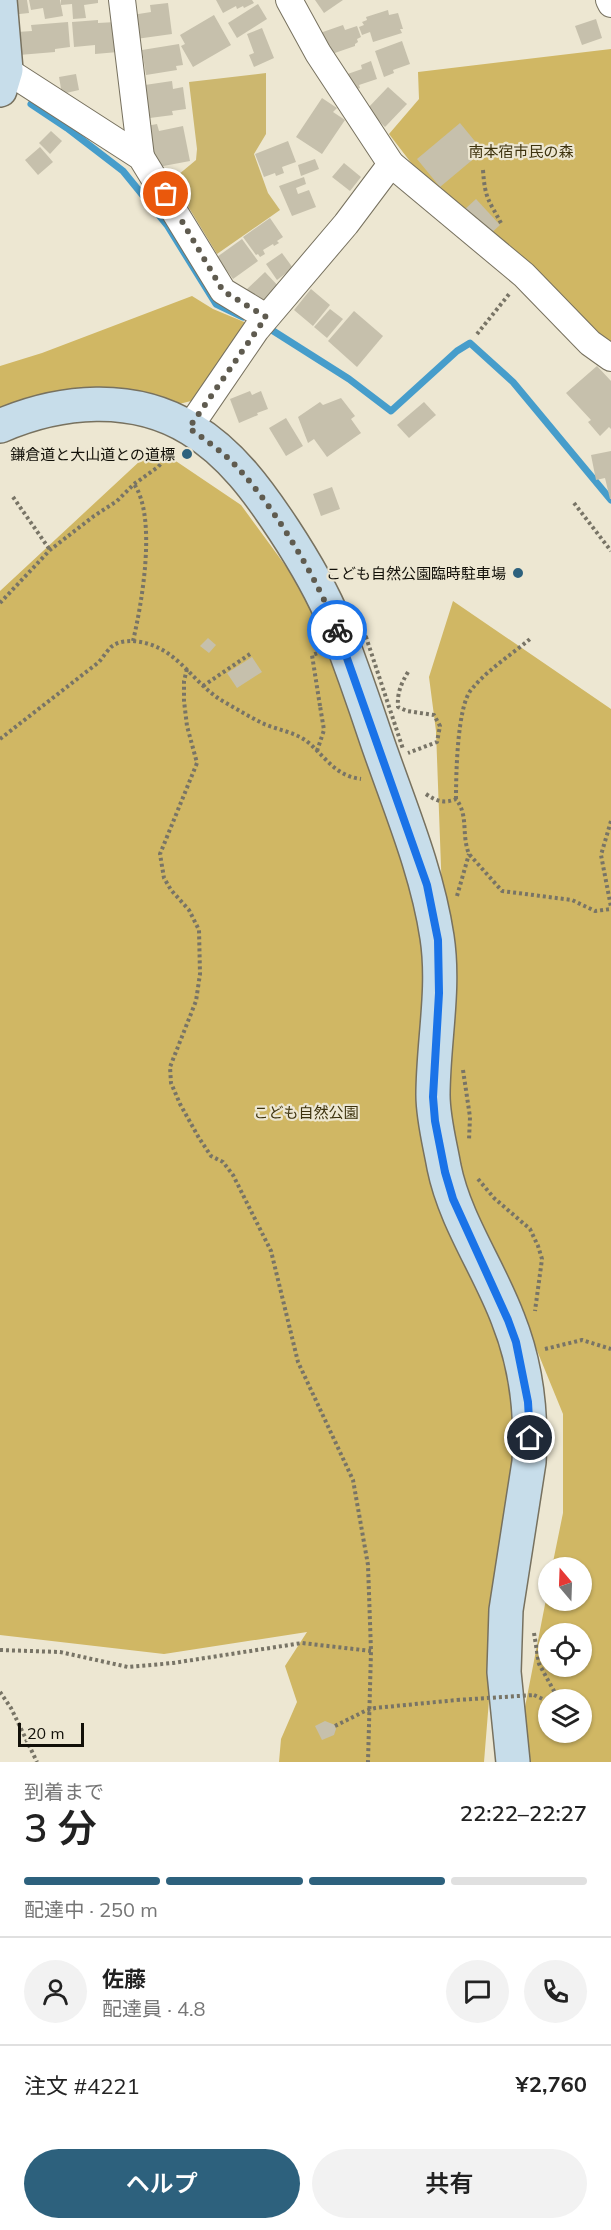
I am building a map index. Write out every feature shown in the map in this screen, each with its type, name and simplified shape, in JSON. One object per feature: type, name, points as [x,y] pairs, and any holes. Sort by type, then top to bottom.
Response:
[{"type":"street","points":[[0,0],[3,80],[141,157]]},
{"type":"street","points":[[122,0],[141,157],[223,291],[261,324]]},
{"type":"street","points":[[290,0],[318,53],[391,164],[524,275],[590,343],[611,358]]},
{"type":"street","points":[[609,0],[611,4]]},
{"type":"street","points":[[189,428],[261,324],[346,224],[391,164]]},
{"type":"street","points":[[0,426],[22,416],[62,406],[106,404],[147,410],[189,428],[230,460],[264,501],[293,544],[328,610],[361,694],[427,885],[438,940],[439,993],[433,1097],[435,1121],[445,1172],[453,1199],[508,1320],[523,1368],[528,1402],[529,1462],[512,1560],[505,1620],[504,1672],[513,1762]]},
{"type":"path","points":[[483,170],[484,191],[502,224],[499,254]]},
{"type":"path","points":[[477,334],[524,275]]},
{"type":"path","points":[[0,603],[50,550],[93,516],[117,501],[134,484],[158,467],[189,428]]},
{"type":"path","points":[[133,641],[141,603],[146,543],[142,501],[134,484]]},
{"type":"path","points":[[13,497],[50,550]]},
{"type":"path","points":[[574,503],[611,551]]},
{"type":"path","points":[[317,752],[324,730],[312,655],[366,637],[406,754],[437,742],[440,726],[434,715],[407,711],[398,707],[400,684],[408,672]]},
{"type":"path","points":[[530,639],[495,667],[469,692],[461,721],[456,772],[456,799],[462,807],[466,847],[469,854],[502,891],[572,900],[595,911],[611,908],[602,855],[611,821]]},
{"type":"path","points":[[0,739],[93,667],[112,646],[125,641],[148,642],[176,658],[203,686],[222,701],[263,723],[299,737],[324,760],[351,778],[361,779]]},
{"type":"path","points":[[203,686],[250,654]]},
{"type":"path","points":[[187,669],[184,681],[186,718],[197,763],[160,854],[164,878],[171,890],[189,910],[199,930],[200,974],[193,1010],[170,1067],[171,1083],[180,1104],[211,1156],[223,1162],[233,1175],[271,1251],[298,1362],[353,1480],[368,1565],[371,1651],[368,1762]]},
{"type":"path","points":[[422,792],[436,801],[448,802],[456,799]]},
{"type":"path","points":[[455,901],[469,854]]},
{"type":"path","points":[[462,1058],[470,1117],[468,1147]]},
{"type":"path","points":[[476,1176],[494,1198],[530,1230],[538,1246],[542,1259],[533,1318]]},
{"type":"path","points":[[542,1350],[582,1340],[611,1349]]},
{"type":"path","points":[[534,1630],[539,1664],[553,1689]]},
{"type":"path","points":[[0,1650],[60,1652],[128,1667],[173,1663],[302,1643],[371,1651]]},
{"type":"path","points":[[0,1692],[11,1708],[37,1762]]},
{"type":"path","points":[[335,1726],[368,1709],[457,1700],[534,1695],[538,1697]]},
{"type":"shaded area","points":[[266,73],[266,134],[254,154],[268,193],[280,210],[217,254],[172,180],[196,160],[197,149],[189,82]]},
{"type":"green space","name":"南本宿市民の森","points":[[611,49],[611,352],[432,190],[389,134],[419,99],[418,72]]},
{"type":"green space","points":[[192,296],[213,309],[249,324],[195,400],[171,406],[72,391],[30,397],[0,410],[0,366],[42,353]]},
{"type":"green space","name":"こども自然公園","points":[[155,447],[241,505],[315,606],[415,891],[423,938],[422,1119],[497,1326],[508,1365],[515,1414],[516,1459],[498,1588],[484,1762],[279,1762],[281,1739],[297,1702],[285,1666],[307,1632],[164,1654],[0,1635],[0,591]]},
{"type":"green space","points":[[453,601],[611,709],[611,1762],[525,1762],[525,1707],[538,1640],[538,1677],[592,1677],[592,1623],[541,1623],[544,1611],[592,1611],[592,1557],[554,1557],[563,1513],[563,1414],[520,1309],[467,1199],[448,1112],[436,731],[429,677]]},
{"type":"building","points":[[8,0],[27,0],[29,13],[10,15]]},
{"type":"building","points":[[29,0],[60,0],[63,16],[45,19],[43,8],[31,10]]},
{"type":"building","points":[[61,0],[98,0],[98,3],[84,5],[86,18],[73,19],[72,4],[61,5]]},
{"type":"building","points":[[216,0],[252,0],[254,3],[244,8],[243,6],[237,9],[236,6],[223,13]]},
{"type":"building","points":[[315,0],[343,0],[324,13]]},
{"type":"building","points":[[168,3],[172,34],[136,39],[132,15],[151,12],[150,5]]},
{"type":"building","points":[[258,4],[267,19],[237,38],[228,23]]},
{"type":"building","points":[[388,10],[389,15],[398,13],[402,33],[373,42],[370,32],[362,35],[359,27],[364,25],[362,22],[367,20],[366,17]]},
{"type":"building","points":[[214,15],[231,45],[193,67],[181,46],[185,44],[180,35]]},
{"type":"building","points":[[596,19],[602,38],[582,45],[575,26]]},
{"type":"building","points":[[98,20],[98,23],[116,22],[118,52],[95,54],[95,45],[74,47],[72,22]]},
{"type":"building","points":[[68,22],[70,47],[55,49],[55,52],[19,55],[17,32],[32,31],[31,25]]},
{"type":"building","points":[[343,25],[345,30],[357,26],[361,37],[357,39],[355,46],[329,55],[320,33]]},
{"type":"building","points":[[262,28],[274,58],[254,67],[249,55],[254,53],[247,34]]},
{"type":"building","points":[[402,41],[410,64],[393,70],[394,73],[384,77],[375,51]]},
{"type":"building","points":[[179,44],[183,65],[176,66],[177,70],[146,75],[142,50]]},
{"type":"building","points":[[371,61],[377,79],[359,85],[360,88],[345,94],[339,77],[362,69],[361,65]]},
{"type":"building","points":[[76,74],[79,90],[62,94],[59,77]]},
{"type":"building","points":[[172,81],[173,89],[183,87],[186,109],[172,111],[173,115],[142,119],[138,86]]},
{"type":"building","points":[[388,87],[407,104],[385,127],[367,109]]},
{"type":"building","points":[[322,98],[337,108],[333,112],[345,120],[322,154],[296,137]]},
{"type":"building","points":[[460,123],[483,151],[440,187],[417,159]]},
{"type":"building","points":[[157,124],[159,131],[183,126],[190,161],[158,167],[141,127]]},
{"type":"building","points":[[51,131],[62,141],[50,154],[39,143]]},
{"type":"building","points":[[288,141],[296,162],[282,167],[284,173],[264,177],[255,154]]},
{"type":"building","points":[[40,147],[53,162],[38,175],[25,160]]},
{"type":"building","points":[[315,159],[319,169],[301,176],[298,165]]},
{"type":"building","points":[[344,163],[361,177],[350,191],[332,177]]},
{"type":"building","points":[[304,177],[306,184],[296,188],[298,194],[309,190],[316,207],[292,216],[279,186]]},
{"type":"building","points":[[476,199],[500,225],[487,237],[463,211]]},
{"type":"building","points":[[270,218],[283,237],[277,241],[279,243],[263,250],[265,254],[260,257],[243,237]]},
{"type":"building","points":[[242,239],[258,261],[233,279],[217,257]]},
{"type":"building","points":[[282,253],[293,268],[277,280],[266,264]]},
{"type":"building","points":[[265,272],[282,290],[262,308],[245,291]]},
{"type":"building","points":[[311,289],[330,305],[313,326],[294,310]]},
{"type":"building","points":[[330,309],[343,319],[327,338],[314,327]]},
{"type":"building","points":[[354,311],[383,336],[357,367],[328,341]]},
{"type":"building","points":[[597,366],[611,381],[611,429],[609,427],[600,436],[588,422],[591,420],[566,393]]},
{"type":"building","points":[[250,391],[252,395],[261,391],[268,409],[239,423],[230,399]]},
{"type":"building","points":[[341,398],[355,416],[351,419],[361,433],[327,457],[314,439],[308,443],[298,417],[320,402],[323,405]]},
{"type":"building","points":[[424,402],[436,415],[409,438],[397,425]]},
{"type":"building","points":[[286,418],[303,446],[286,456],[269,428]]},
{"type":"building","points":[[611,451],[610,499],[605,478],[596,480],[591,455]]},
{"type":"building","points":[[332,487],[340,509],[321,516],[313,494]]},
{"type":"building","points":[[208,638],[216,645],[209,653],[200,646]]},
{"type":"building","points":[[252,657],[262,672],[237,688],[227,673]]},
{"type":"building","points":[[325,1721],[335,1725],[336,1729],[334,1735],[322,1740],[315,1726]]},
{"type":"waterway","points":[[31,104],[123,171],[167,225],[216,304],[243,317]]},
{"type":"waterway","points":[[267,327],[349,379],[391,411],[457,351],[470,343],[513,382],[611,500]]},
{"type":"way so far","points":[[166,194],[223,291],[266,317],[189,428],[230,460],[271,510],[313,580],[337,630]]},
{"type":"place","name":"鎌倉道と大山道との道標","points":[[187,454]]},
{"type":"place","name":"こども自然公園臨時駐車場","points":[[518,573]]},
{"type":"route","points":[[337,630],[427,885],[438,940],[439,993],[433,1097],[435,1121],[453,1199],[516,1342],[528,1402],[530,1438]]}]
